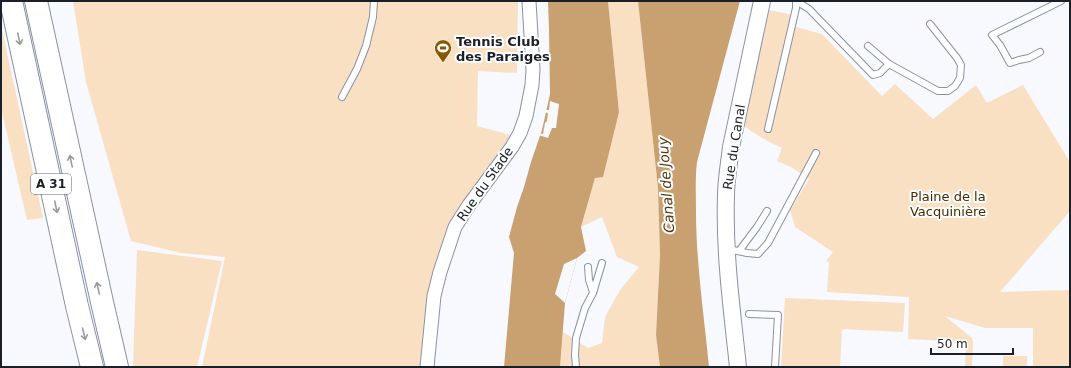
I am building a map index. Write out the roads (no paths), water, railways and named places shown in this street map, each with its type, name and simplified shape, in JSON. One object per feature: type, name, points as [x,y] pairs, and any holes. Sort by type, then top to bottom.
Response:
[{"type":"highway","name":"A 31","points":[[11,1],[77,306],[92,367]]},
{"type":"highway","name":"A 31","points":[[36,1],[117,367]]},
{"type":"street","name":"Rue du Stade","points":[[427,367],[434,296],[440,272],[455,227],[469,205],[512,147],[520,133],[526,116],[532,85],[533,70],[529,1]]},
{"type":"street","name":"Rue du Canal","points":[[738,367],[733,250],[726,196],[731,147],[762,1]]},
{"type":"lane","points":[[342,97],[357,69],[366,46],[374,18],[374,1]]},
{"type":"lane","points":[[796,1],[809,10],[873,75],[880,73],[889,64]]},
{"type":"lane","points":[[768,130],[796,8],[796,1]]},
{"type":"lane","points":[[1040,52],[1029,58],[1010,63],[1000,45],[992,35],[1061,1]]},
{"type":"lane","points":[[868,46],[889,64],[938,90],[948,91],[955,86],[960,78],[961,65],[930,24]]},
{"type":"lane","points":[[733,250],[758,254],[768,243],[816,153]]},
{"type":"lane","points":[[733,250],[757,227],[767,211]]},
{"type":"lane","points":[[576,367],[576,338],[585,308],[593,293],[602,263]]},
{"type":"lane","points":[[588,267],[589,280],[593,293]]},
{"type":"lane","points":[[749,314],[778,315],[775,367]]},
{"type":"water","points":[[548,1],[608,1],[619,112],[603,177],[595,178],[581,227],[586,251],[577,258],[565,303],[560,367],[504,367],[514,253],[509,237],[542,130],[550,94]]},
{"type":"water","name":"Canal de Jouy","points":[[638,1],[740,1],[696,168],[697,250],[709,367],[660,367],[656,335],[660,255],[658,188]]},
{"type":"place","name":"Tennis Club des Paraiges","points":[[443,63]]},
{"type":"park label","name":"Plaine de la Vacquinière","points":[[948,204]]}]
